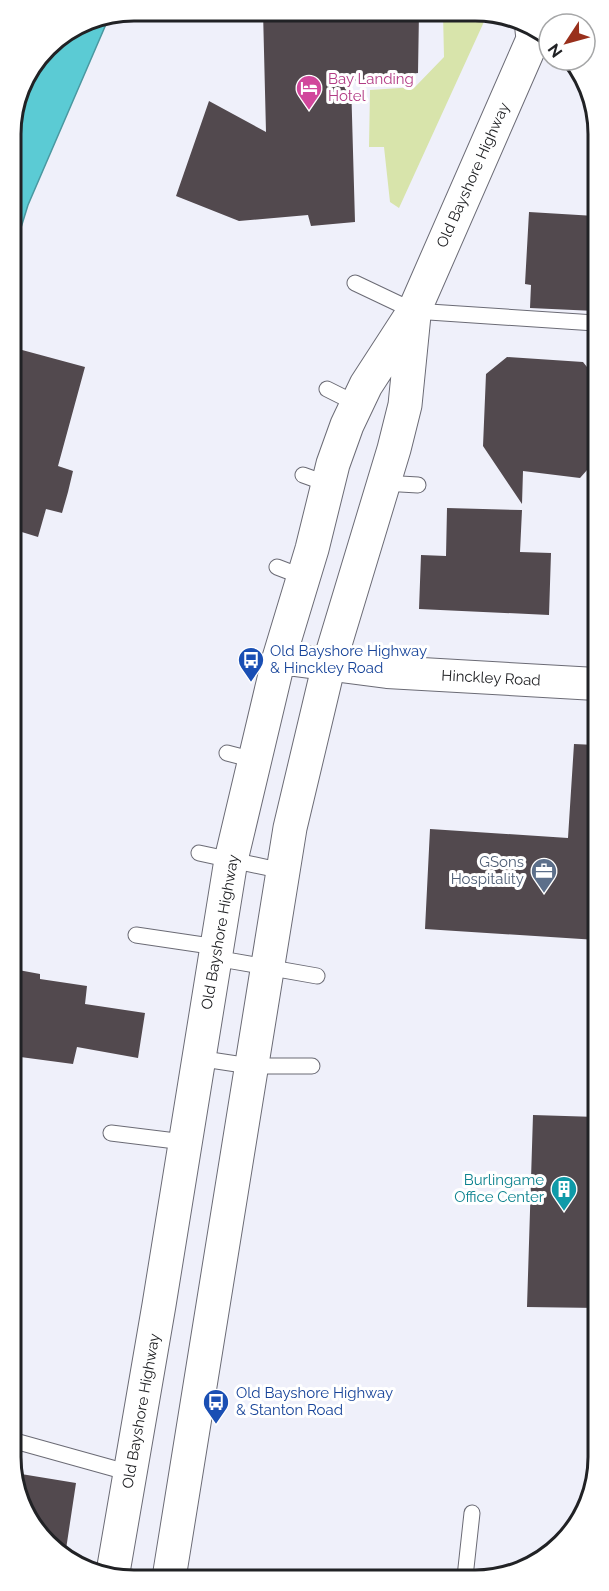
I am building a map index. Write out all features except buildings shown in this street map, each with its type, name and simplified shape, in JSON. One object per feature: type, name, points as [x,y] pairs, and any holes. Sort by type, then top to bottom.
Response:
[{"type":"main road","name":"Old Bayshore Highway","points":[[115,1568],[197,1058],[231,861],[240,757],[279,658],[290,572],[315,479],[366,385],[414,311],[534,38]]},
{"type":"main road","name":"Old Bayshore Highway","points":[[171,1570],[250,1066],[283,871],[329,664],[405,405],[414,311]]},
{"type":"street","name":"Hinckley Road","points":[[279,658],[387,672],[588,684]]},
{"type":"lane","points":[[355,283],[414,311],[588,323]]},
{"type":"lane","points":[[327,389],[357,404]]},
{"type":"lane","points":[[383,483],[417,485]]},
{"type":"lane","points":[[199,853],[283,871]]},
{"type":"lane","points":[[136,935],[216,953],[267,969],[317,975]]},
{"type":"lane","points":[[197,1058],[250,1066],[312,1066]]},
{"type":"lane","points":[[111,1133],[184,1142]]},
{"type":"lane","points":[[21,1443],[130,1473]]},
{"type":"lane","points":[[466,1570],[472,1513]]},
{"type":"green space","points":[[443,21],[484,21],[399,208],[390,202],[384,147],[369,147],[370,90],[415,87],[444,57]]},
{"type":"water","points":[[106,25],[28,205],[21,228],[21,127],[30,91],[40,71],[65,44],[84,33]]},
{"type":"place","name":"Bay Landing Hotel","points":[[309,111]]},
{"type":"place","name":"Old Bayshore Highway & Hinckley Road","points":[[251,683]]},
{"type":"place","name":"GSons Hospitality","points":[[544,894]]},
{"type":"place","name":"Burlingame Office Center","points":[[564,1212]]},
{"type":"place","name":"Old Bayshore Highway & Stanton Road","points":[[216,1425]]}]
